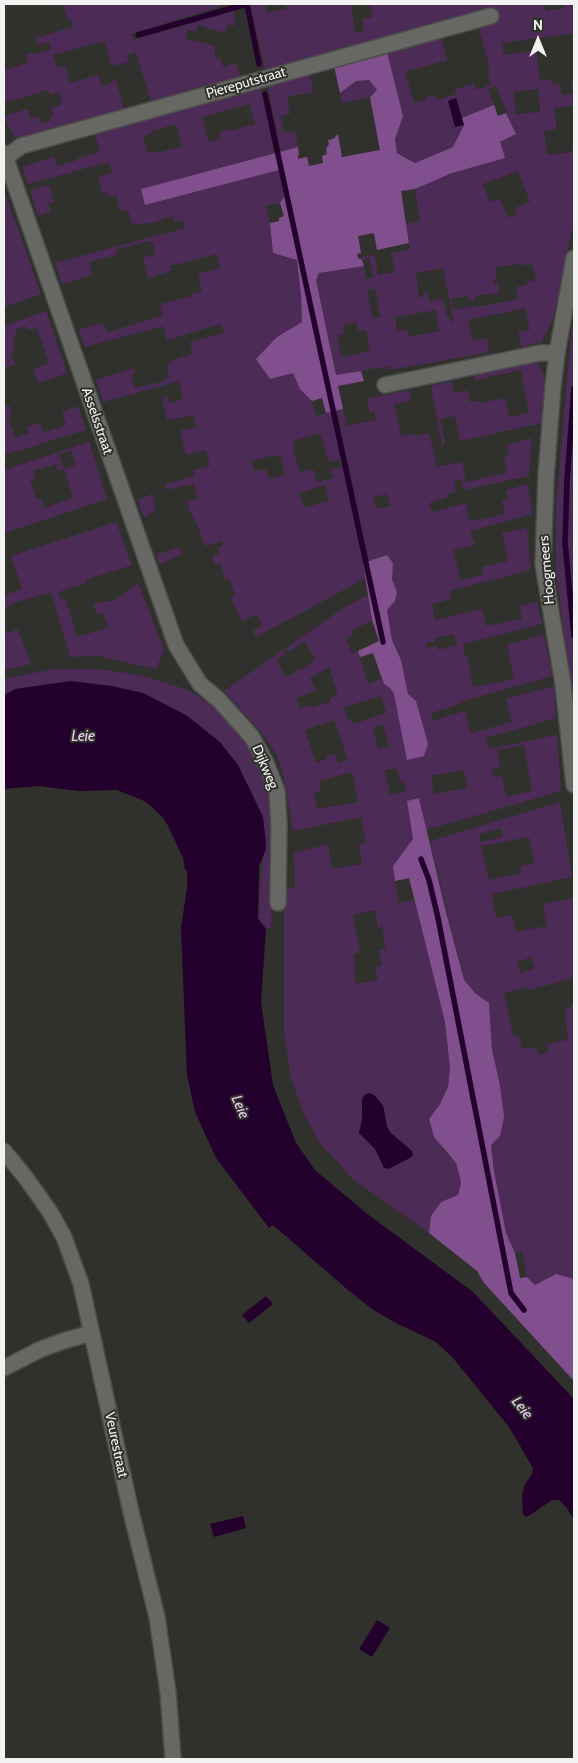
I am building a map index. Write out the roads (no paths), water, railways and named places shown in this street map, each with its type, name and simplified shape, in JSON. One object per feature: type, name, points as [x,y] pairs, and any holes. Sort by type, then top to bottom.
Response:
[{"type":"street","name":"Piereputstraat","points":[[5,155],[21,146],[491,16]]},
{"type":"street","name":"Asselsstraat","points":[[5,155],[176,645],[200,684]]},
{"type":"street","name":"Hoogmeers","points":[[574,258],[557,353],[546,476],[543,564],[563,684],[574,785]]},
{"type":"street","points":[[385,385],[540,353],[557,353]]},
{"type":"street","name":"Dijkweg","points":[[200,684],[219,700],[252,737],[266,763],[277,791],[279,825],[278,903]]},
{"type":"street","name":"Veurestraat","points":[[4,1151],[38,1193],[50,1212],[64,1237],[81,1284],[131,1512],[157,1617],[168,1692],[173,1759]]},
{"type":"street","points":[[4,1368],[39,1350],[92,1333]]},
{"type":"water","points":[[456,98],[464,125],[455,127],[448,101]]},
{"type":"water","name":"Leie","points":[[71,681],[112,686],[143,693],[186,715],[220,742],[238,765],[263,817],[266,849],[259,866],[258,918],[266,929],[261,1002],[273,1085],[296,1143],[315,1170],[366,1213],[473,1292],[574,1399],[574,1519],[559,1500],[552,1500],[526,1517],[523,1514],[522,1495],[525,1484],[533,1469],[509,1427],[453,1358],[436,1342],[372,1309],[273,1225],[269,1228],[216,1158],[195,1112],[187,1075],[181,928],[187,888],[187,871],[185,870],[183,858],[164,819],[142,800],[117,790],[78,791],[38,786],[4,789],[4,695],[15,689]]},
{"type":"water","points":[[369,1093],[374,1095],[382,1104],[387,1127],[391,1133],[412,1151],[413,1155],[388,1169],[384,1168],[375,1149],[359,1133],[362,1119],[362,1098]]},
{"type":"water","points":[[266,1296],[273,1304],[249,1323],[242,1315]]},
{"type":"water","points":[[243,1516],[246,1528],[214,1537],[210,1524]]},
{"type":"water","points":[[377,1620],[390,1628],[372,1657],[359,1649]]},
{"type":"waterway","points":[[247,4],[259,64]]},
{"type":"waterway","points":[[138,35],[247,4]]},
{"type":"waterway","points":[[265,94],[383,642]]},
{"type":"waterway","points":[[574,388],[567,480],[565,543],[574,636]]},
{"type":"waterway","points":[[421,859],[429,880],[438,918],[511,1293],[524,1310]]}]
